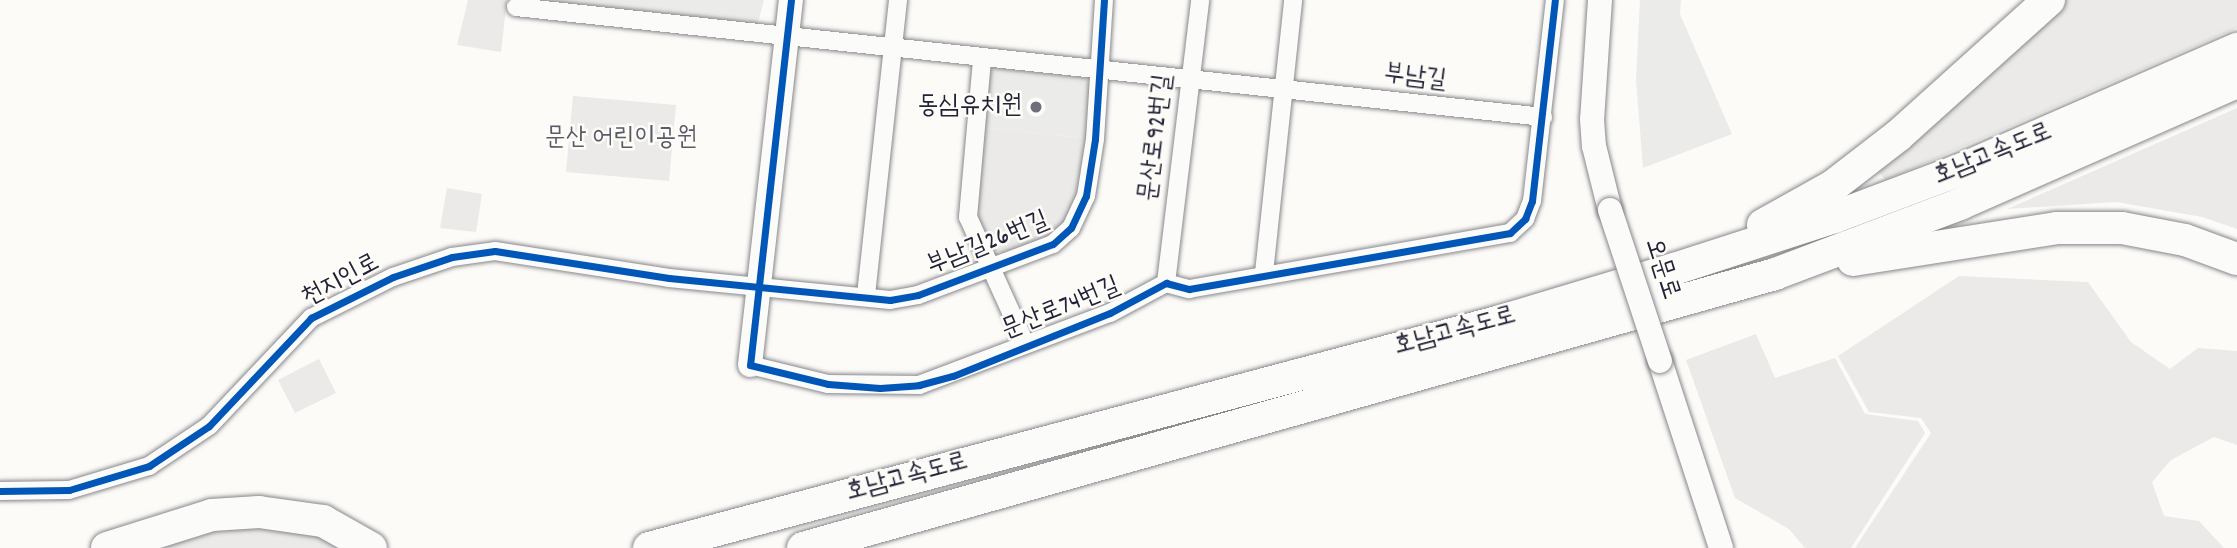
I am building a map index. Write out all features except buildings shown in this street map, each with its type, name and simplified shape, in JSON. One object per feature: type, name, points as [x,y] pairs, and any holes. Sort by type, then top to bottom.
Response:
[{"type":"highway","points":[[1674,269],[1785,215],[1833,186],[1899,135],[2049,0]]},
{"type":"highway","name":"호남고속도로","points":[[649,548],[1501,321],[1674,269],[1836,217],[1955,172],[2237,49]]},
{"type":"highway","name":"호남고속도로","points":[[803,548],[1775,274],[1960,204],[2237,82]]},
{"type":"highway","points":[[1775,274],[1977,238],[2057,228],[2122,228],[2185,240],[2237,259]]},
{"type":"highway","points":[[107,548],[212,515],[259,512],[323,521],[371,548]]},
{"type":"main road","name":"문산로74번길","points":[[750,365],[790,0]]},
{"type":"main road","name":"오문로","points":[[1600,0],[1592,119],[1594,146],[1610,209],[1721,548]]},
{"type":"street","points":[[866,295],[898,0]]},
{"type":"street","points":[[1099,70],[1104,0]]},
{"type":"street","name":"문산로92번길","points":[[1166,283],[1199,0]]},
{"type":"street","points":[[1166,283],[1189,289],[1264,273],[1510,233],[1525,219],[1532,201],[1555,0]]},
{"type":"street","points":[[1264,273],[1271,183],[1292,6]]},
{"type":"street","name":"부남길","points":[[516,7],[982,60],[1191,79],[1543,117]]},
{"type":"street","points":[[982,60],[968,217],[990,265]]},
{"type":"street","name":"부남길26번길","points":[[757,285],[866,295],[890,300],[918,295],[990,265],[1053,244],[1065,236],[1080,215],[1096,139],[1099,70]]},
{"type":"street","name":"천지인로","points":[[0,491],[69,491],[149,466],[209,426],[312,318],[393,276],[452,257],[495,251],[669,278],[757,285]]},
{"type":"street","name":"부남길26번길","points":[[990,265],[1025,343]]},
{"type":"street","name":"문산로74번길","points":[[750,365],[828,384],[906,386],[953,376],[1025,343],[1110,313],[1166,283]]},
{"type":"shaded area","points":[[538,0],[764,0],[757,27]]},
{"type":"shaded area","points":[[1640,0],[1681,0],[1680,14],[1732,134],[1643,168],[1636,80]]},
{"type":"shaded area","name":"동심유치원","points":[[995,66],[1083,75],[1091,86],[1086,138],[980,128],[987,74]]},
{"type":"green space","points":[[468,0],[507,0],[501,52],[457,45]]},
{"type":"green space","points":[[2064,0],[2237,0],[2237,28],[1886,180],[1874,168]]},
{"type":"green space","name":"문산 어린이공원","points":[[573,96],[676,105],[669,181],[566,172]]},
{"type":"green space","points":[[2237,108],[2237,229],[2202,217],[2116,202],[2007,209]]},
{"type":"green space","points":[[980,128],[1086,138],[1073,215],[1044,241],[1008,254],[989,249],[974,219]]},
{"type":"green space","points":[[447,188],[482,194],[476,232],[440,228]]},
{"type":"green space","points":[[1959,276],[2088,282],[2131,342],[2170,369],[2198,348],[2237,351],[2237,445],[2214,437],[2171,460],[2152,482],[2164,516],[2199,521],[2224,548],[1855,548],[1931,433],[1921,418],[1869,412],[1838,356]]},
{"type":"green space","points":[[1756,334],[1775,378],[1835,358],[1865,414],[1918,421],[1925,433],[1851,548],[1805,548],[1789,529],[1735,498],[1686,360]]},
{"type":"green space","points":[[319,359],[336,393],[295,413],[278,380]]},
{"type":"green space","points":[[264,512],[371,548],[109,548]]},
{"type":"cycle path","points":[[791,0],[750,365],[828,384],[880,388],[919,385],[953,376],[1110,313],[1166,283],[1189,289],[1510,233],[1525,219],[1532,201],[1555,0]]},
{"type":"cycle path","points":[[0,491],[69,490],[149,466],[209,426],[311,318],[393,277],[452,257],[495,251],[669,278],[890,300],[918,295],[1053,244],[1071,228],[1086,196],[1095,139],[1104,0]]},
{"type":"place","name":"동심유치원","points":[[1036,107]]}]
